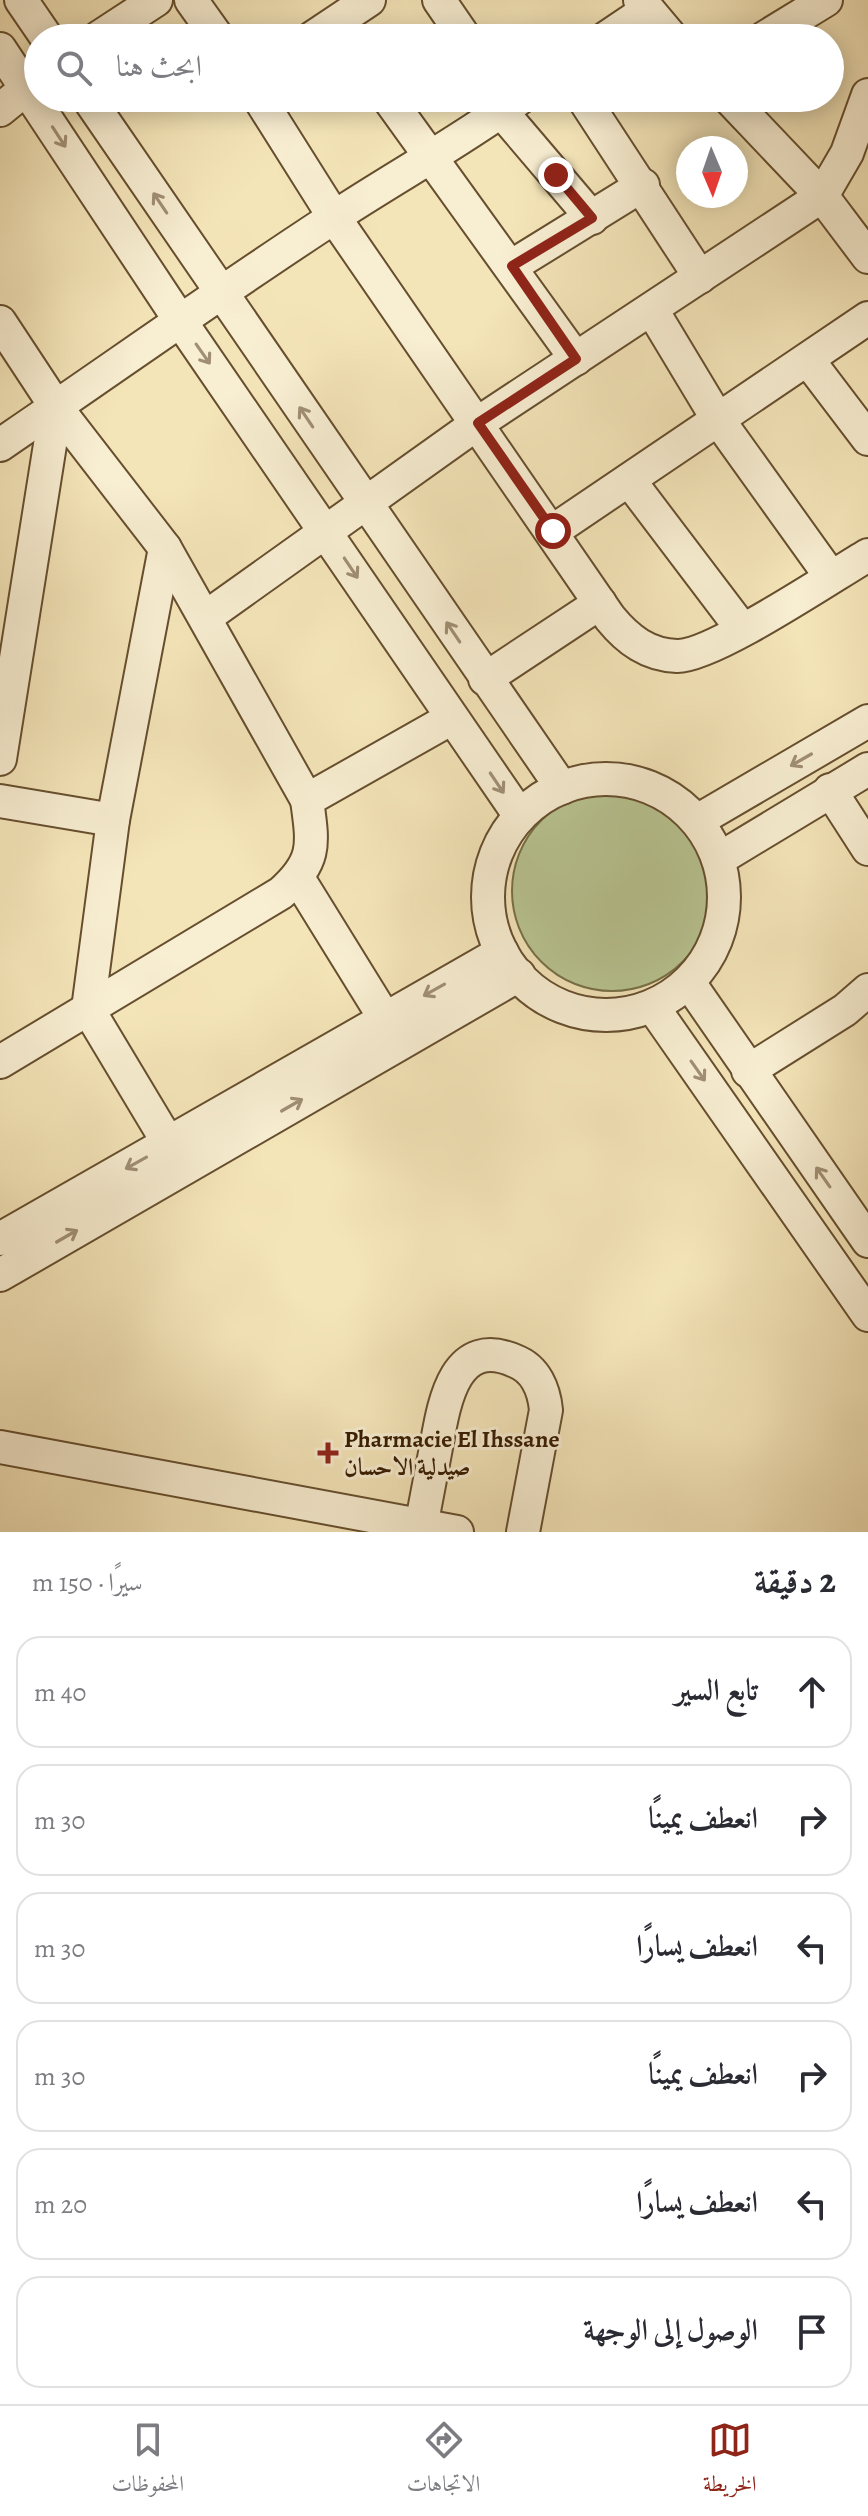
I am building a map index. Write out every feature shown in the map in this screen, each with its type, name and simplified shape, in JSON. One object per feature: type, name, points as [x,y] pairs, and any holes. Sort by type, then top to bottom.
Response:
[{"type":"street","points":[[21,0],[37,24]]},
{"type":"street","points":[[119,24],[156,0]]},
{"type":"street","points":[[191,0],[208,24]]},
{"type":"street","points":[[341,24],[369,0]]},
{"type":"street","points":[[439,0],[455,24]]},
{"type":"street","points":[[787,24],[826,0]]},
{"type":"street","points":[[622,24],[643,5],[660,24]]},
{"type":"street","points":[[0,49],[24,75]]},
{"type":"street","points":[[0,110],[24,90]]},
{"type":"street","points":[[206,617],[478,423],[822,196],[847,153],[868,95]]},
{"type":"street","points":[[50,112],[179,319],[520,816]]},
{"type":"street","points":[[98,112],[562,788]]},
{"type":"street","points":[[268,112],[334,217],[600,603],[622,632],[636,644],[666,655],[696,654],[868,555]]},
{"type":"street","points":[[399,112],[576,359]]},
{"type":"street","points":[[0,445],[179,319],[222,294],[496,112]]},
{"type":"street","points":[[516,112],[592,218]]},
{"type":"street","points":[[593,112],[700,277]]},
{"type":"street","points":[[742,112],[822,196],[868,257]]},
{"type":"street","points":[[512,266],[643,185]]},
{"type":"street","points":[[652,310],[717,418],[831,577]]},
{"type":"street","points":[[553,531],[868,318]]},
{"type":"street","points":[[0,322],[56,407],[165,548],[307,800],[312,847],[298,878],[281,893],[0,1062]]},
{"type":"street","points":[[808,360],[868,439]]},
{"type":"street","points":[[0,759],[56,407]]},
{"type":"street","points":[[629,480],[742,629]]},
{"type":"street","points":[[165,548],[113,820],[88,1009],[169,1144]]},
{"type":"street","points":[[485,679],[600,603]]},
{"type":"street","points":[[307,800],[452,718]]},
{"type":"street","points":[[697,821],[868,721]]},
{"type":"street","points":[[719,859],[868,769]]},
{"type":"street","points":[[591,780],[635,783],[676,801],[697,821],[719,859],[725,901],[716,942],[690,984],[653,1007],[603,1015],[561,1006],[510,964],[488,908],[490,876],[500,846],[520,816],[562,788],[591,780]]},
{"type":"street","points":[[830,790],[868,849]]},
{"type":"street","points":[[0,801],[113,820]]},
{"type":"street","points":[[298,878],[384,1017]]},
{"type":"street","points":[[0,1239],[384,1017],[510,964]]},
{"type":"street","points":[[0,1275],[510,964]]},
{"type":"street","points":[[690,984],[868,1241]]},
{"type":"street","points":[[748,1071],[866,997]]},
{"type":"street","points":[[653,1007],[868,1315]]},
{"type":"street","points":[[421,1528],[447,1391],[465,1365],[491,1356],[517,1361],[528,1369],[544,1393],[546,1410],[523,1532]]},
{"type":"street","points":[[0,1447],[421,1528],[457,1532]]},
{"type":"green space","points":[[612,791],[650,799],[682,821],[704,853],[712,891],[704,929],[682,961],[650,983],[612,991],[574,983],[542,961],[520,929],[512,891],[520,853],[542,821],[574,799]]},
{"type":"place","name":"Pharmacie El Ihssane صيدلية الاحسان","points":[[328,1453]]},
{"type":"route","points":[[553,531],[478,423],[576,359],[512,266],[592,218],[556,175]]}]
